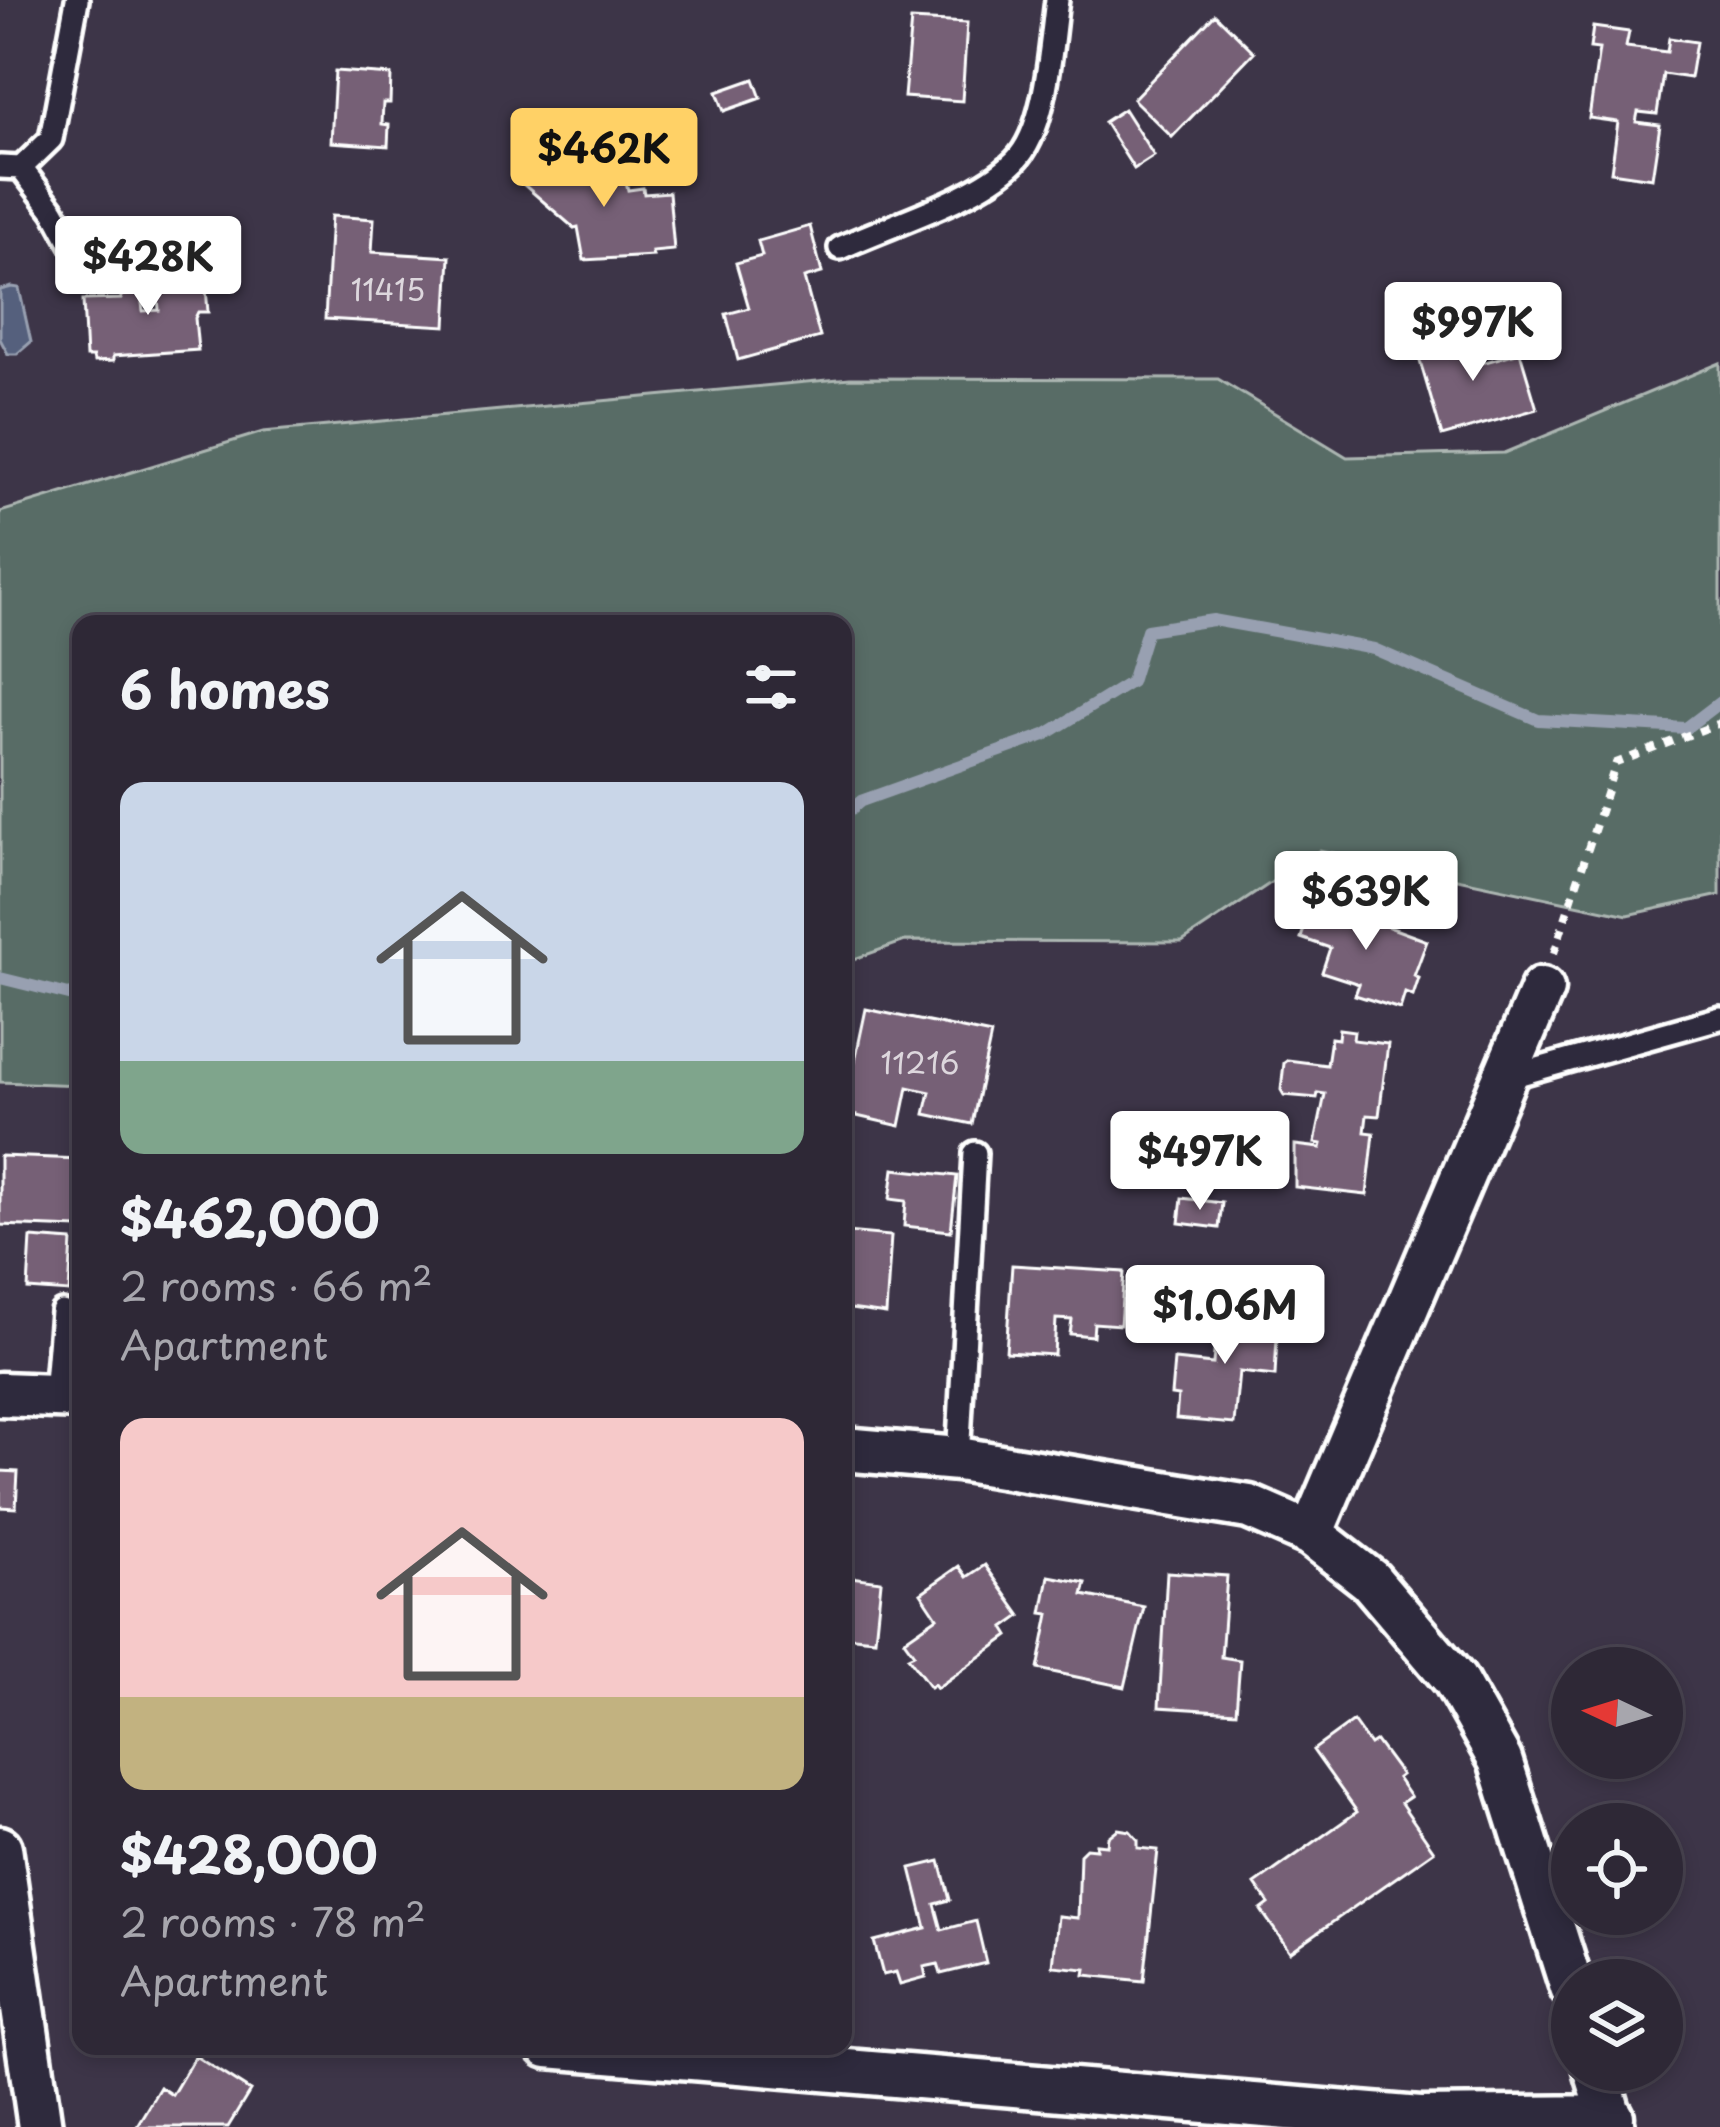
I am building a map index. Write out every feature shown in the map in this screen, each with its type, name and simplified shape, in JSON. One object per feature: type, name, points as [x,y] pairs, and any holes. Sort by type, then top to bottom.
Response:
[{"type":"street","points":[[1310,1534],[1542,988]]},
{"type":"street","points":[[0,1394],[68,1396]]},
{"type":"street","points":[[852,1450],[958,1459],[1249,1507],[1310,1534],[1370,1580],[1455,1680],[1500,1760],[1563,1959]]},
{"type":"street","points":[[0,1848],[40,2127]]},
{"type":"street","points":[[656,2055],[1420,2119],[1613,2122],[1603,2091]]},
{"type":"lane","points":[[77,0],[51,139],[10,168],[54,212],[73,246],[113,257],[148,251]]},
{"type":"lane","points":[[840,248],[949,203],[1017,160],[1036,120],[1057,0]]},
{"type":"lane","points":[[1505,1078],[1720,1018]]},
{"type":"lane","points":[[958,1459],[974,1154]]},
{"type":"lane","points":[[62,1312],[68,1396]]},
{"type":"path","points":[[1542,988],[1616,764],[1720,723]]},
{"type":"green space","points":[[1720,363],[1720,895],[1628,915],[1320,850],[1182,942],[905,941],[852,960],[852,615],[72,615],[72,1085],[0,1082],[0,512],[263,432],[850,378],[1218,379],[1347,457],[1504,453]]},
{"type":"water","points":[[19,288],[31,342],[17,354],[8,354],[0,339],[0,290]]},
{"type":"building","points":[[1215,14],[1254,52],[1172,137],[1133,99]]},
{"type":"building","points":[[911,20],[967,23],[962,101],[904,97]]},
{"type":"building","points":[[1593,27],[1629,32],[1626,47],[1667,52],[1669,38],[1696,42],[1690,78],[1663,74],[1657,114],[1638,112],[1636,122],[1660,125],[1652,178],[1611,172],[1618,122],[1589,118],[1599,49],[1590,48]]},
{"type":"building","points":[[335,71],[391,75],[390,103],[383,103],[382,124],[389,125],[388,146],[331,142]]},
{"type":"building","points":[[754,79],[761,98],[724,111],[717,92]]},
{"type":"building","points":[[1124,109],[1154,156],[1134,169],[1104,122]]},
{"type":"building","points":[[556,145],[600,182],[626,182],[628,190],[643,188],[644,194],[669,192],[674,250],[652,252],[653,256],[584,260],[578,227],[523,184]]},
{"type":"building","points":[[331,216],[374,219],[372,252],[450,257],[446,326],[325,319]]},
{"type":"building","points":[[810,226],[822,273],[804,278],[820,337],[738,360],[726,314],[749,308],[736,263],[762,256],[758,241]]},
{"type":"building","points":[[204,264],[208,312],[198,312],[195,318],[198,350],[113,356],[113,361],[94,362],[93,357],[86,357],[83,300],[141,294],[143,311],[159,310],[156,268]]},
{"type":"building","points":[[1469,330],[1479,364],[1520,352],[1537,409],[1442,436],[1417,351],[1425,349],[1424,343]]},
{"type":"building","points":[[1313,899],[1427,941],[1414,976],[1419,978],[1413,996],[1405,993],[1400,1009],[1355,995],[1359,984],[1322,972],[1330,948],[1301,938]]},
{"type":"building","points":[[866,1009],[991,1035],[972,1124],[925,1114],[930,1092],[908,1087],[900,1126],[852,1115],[852,1075]]},
{"type":"building","points":[[1339,1029],[1354,1031],[1353,1040],[1388,1044],[1379,1116],[1367,1115],[1365,1132],[1374,1133],[1367,1195],[1295,1187],[1295,1145],[1321,1148],[1322,1144],[1315,1143],[1325,1094],[1318,1093],[1317,1098],[1284,1095],[1284,1063],[1327,1065],[1331,1038],[1338,1039]]},
{"type":"building","points":[[1201,1145],[1223,1147],[1220,1176],[1197,1173]]},
{"type":"building","points":[[0,1156],[72,1159],[72,1228],[0,1225]]},
{"type":"building","points":[[894,1169],[957,1176],[951,1231],[904,1226],[906,1201],[890,1199]]},
{"type":"building","points":[[1182,1198],[1222,1203],[1219,1228],[1179,1223]]},
{"type":"building","points":[[852,1233],[891,1236],[886,1314],[852,1309]]},
{"type":"building","points":[[31,1238],[72,1241],[69,1292],[28,1289]]},
{"type":"building","points":[[1012,1265],[1124,1272],[1120,1325],[1094,1323],[1093,1336],[1070,1334],[1072,1320],[1056,1319],[1054,1355],[1006,1352]]},
{"type":"building","points":[[1218,1308],[1269,1312],[1267,1335],[1277,1336],[1275,1376],[1239,1372],[1234,1424],[1176,1419],[1178,1396],[1171,1395],[1174,1360],[1213,1364]]},
{"type":"building","points":[[0,1471],[18,1472],[16,1508],[0,1507]]},
{"type":"building","points":[[985,1565],[1021,1616],[1004,1628],[1009,1636],[937,1688],[930,1687],[908,1657],[914,1654],[904,1640],[937,1617],[921,1593],[959,1566],[967,1577]]},
{"type":"building","points":[[1167,1572],[1227,1576],[1221,1657],[1240,1660],[1236,1712],[1159,1707]]},
{"type":"building","points":[[1049,1576],[1086,1583],[1083,1595],[1144,1607],[1125,1687],[1038,1669],[1049,1614],[1042,1613]]},
{"type":"building","points":[[852,1577],[881,1581],[875,1639],[852,1637]]},
{"type":"building","points":[[1353,1721],[1370,1745],[1376,1741],[1401,1775],[1397,1778],[1410,1797],[1401,1803],[1434,1851],[1290,1952],[1261,1910],[1269,1904],[1255,1884],[1357,1812],[1313,1750]]},
{"type":"building","points":[[1118,1829],[1130,1831],[1138,1848],[1158,1850],[1144,1981],[1085,1975],[1086,1969],[1053,1966],[1058,1916],[1078,1918],[1080,1854],[1086,1848],[1096,1849],[1096,1844],[1107,1845],[1108,1837]]},
{"type":"building","points":[[940,1861],[950,1900],[935,1904],[942,1930],[976,1921],[986,1963],[941,1974],[938,1964],[924,1967],[926,1977],[900,1984],[896,1972],[883,1975],[874,1941],[926,1928],[911,1868]]},
{"type":"building","points":[[195,2056],[250,2091],[228,2127],[136,2127],[160,2087],[172,2095]]},
{"type":"waterway","points":[[852,808],[861,801],[1045,735],[1131,682],[1147,630],[1213,620],[1374,649],[1538,720],[1686,728],[1720,702]]},
{"type":"waterway","points":[[0,978],[72,994]]}]
